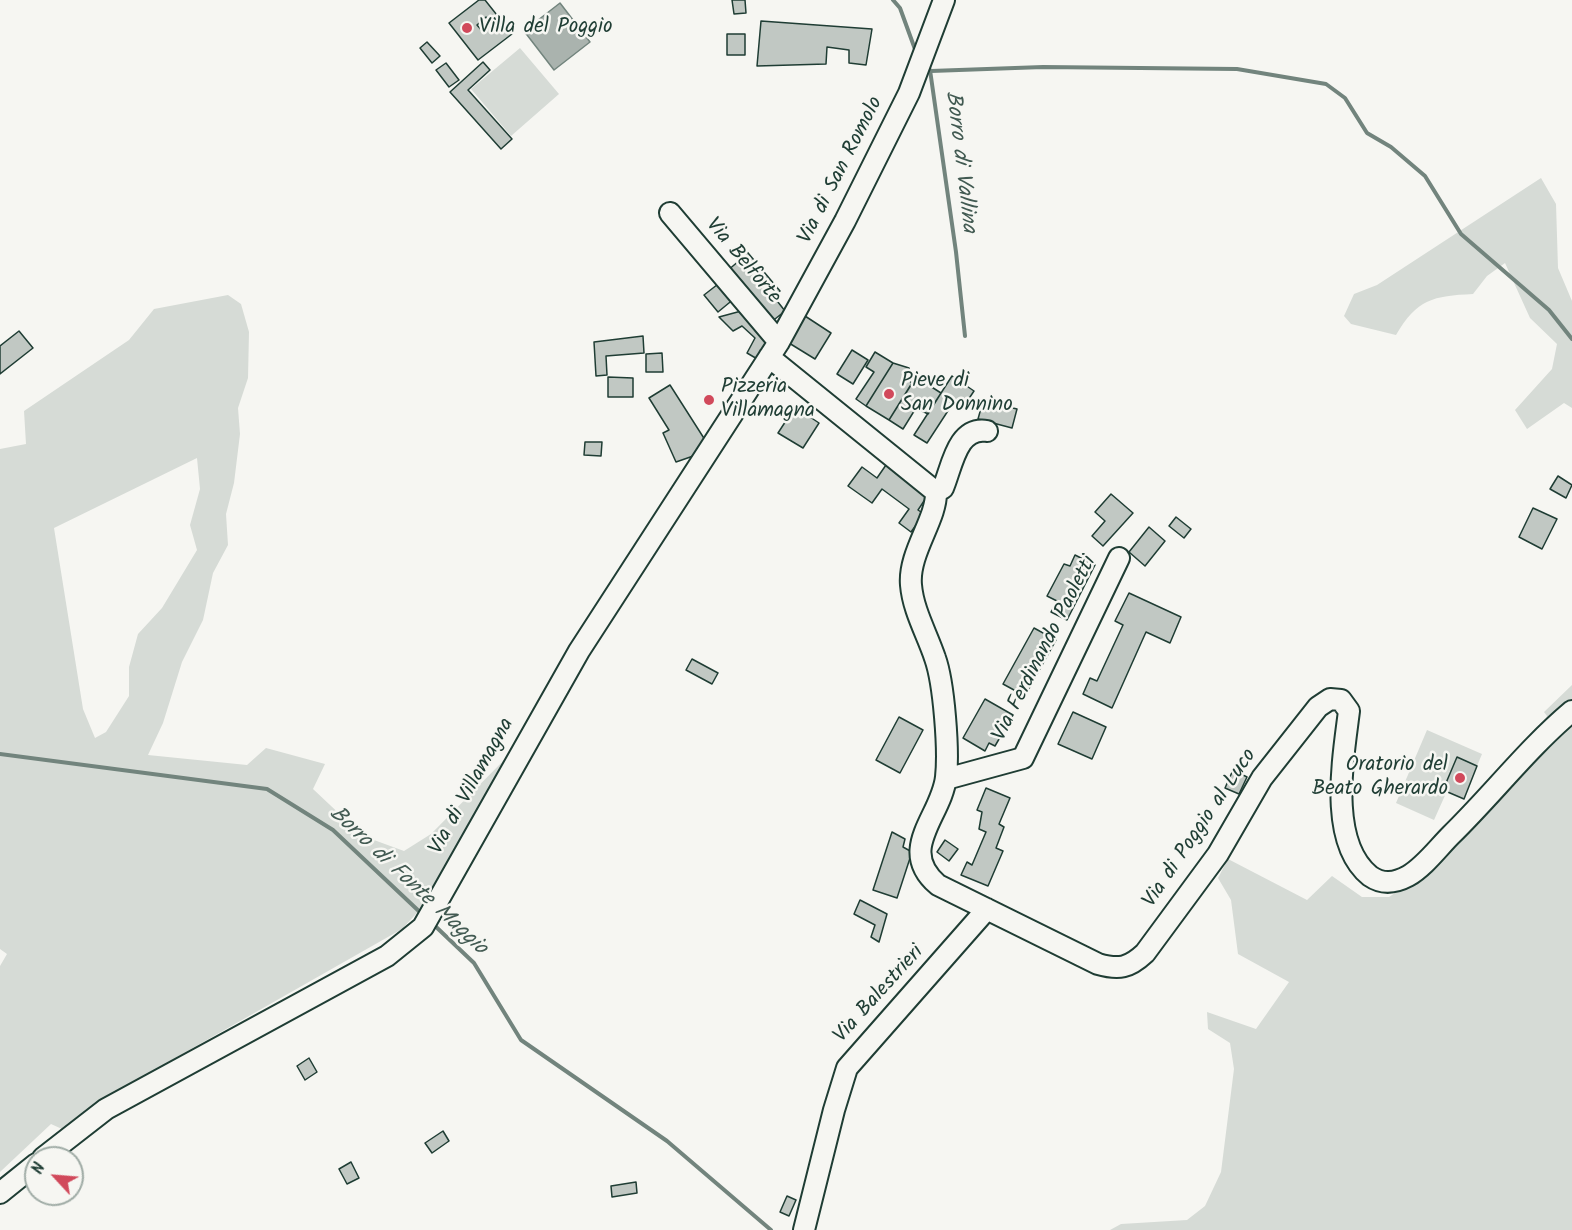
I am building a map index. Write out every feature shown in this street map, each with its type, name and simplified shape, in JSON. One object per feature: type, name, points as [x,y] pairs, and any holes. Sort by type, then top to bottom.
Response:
[{"type":"street","name":"Via di San Romolo","points":[[774,349],[845,221],[923,60],[944,0]]},
{"type":"street","name":"Via Belforte","points":[[670,213],[774,349],[936,492]]},
{"type":"street","name":"Via di Villamagna","points":[[58,1146],[106,1109],[387,956],[427,920],[573,660],[774,349]]},
{"type":"street","name":"Via di Poggio al Luco","points":[[987,431],[974,430],[962,439],[943,488],[936,492],[916,552],[910,582],[913,602],[936,661],[948,752],[942,796],[929,819],[921,846],[922,861],[927,875],[938,885],[1098,964],[1115,969],[1132,966],[1145,953],[1218,854],[1262,778],[1318,707],[1330,699],[1341,700],[1349,711],[1341,779],[1350,847],[1359,867],[1377,881],[1393,883],[1410,874],[1443,843],[1572,711]]},
{"type":"street","name":"Via Ferdinando Paoletti","points":[[946,779],[1023,758],[1119,558]]},
{"type":"street","name":"Via Balestrieri","points":[[804,1230],[847,1068],[987,909]]},
{"type":"street","points":[[0,1193],[24,1174]]},
{"type":"shaded area","points":[[560,3],[590,42],[554,70],[524,31]]},
{"type":"shaded area","points":[[520,48],[559,94],[511,136],[471,89]]},
{"type":"shaded area","points":[[1541,178],[1556,204],[1558,268],[1572,301],[1572,408],[1564,403],[1527,429],[1515,410],[1552,369],[1557,344],[1530,318],[1505,263],[1487,276],[1473,294],[1437,298],[1419,307],[1396,335],[1351,324],[1344,316],[1354,294],[1377,285]]},
{"type":"shaded area","points":[[228,295],[241,304],[249,332],[248,378],[238,408],[240,434],[234,483],[226,514],[228,545],[213,573],[203,620],[182,662],[163,723],[148,755],[247,765],[266,748],[325,764],[313,789],[363,836],[404,851],[431,834],[509,755],[429,900],[402,929],[154,1070],[62,1129],[51,1124],[28,1146],[24,1146],[24,1149],[0,1172],[0,966],[7,954],[0,949],[0,449],[26,444],[24,411],[129,340],[154,309]],"holes":[[[197,458],[200,489],[190,525],[197,550],[162,608],[138,634],[129,667],[129,696],[106,732],[95,738],[83,709],[54,528]]]},
{"type":"shaded area","points":[[1572,685],[1572,1230],[1110,1230],[1121,1224],[1187,1220],[1205,1206],[1221,1172],[1234,1069],[1230,1043],[1208,1029],[1207,1012],[1256,1029],[1289,982],[1238,954],[1231,900],[1218,878],[1228,859],[1307,900],[1332,876],[1362,897],[1389,897],[1422,875],[1530,768],[1547,716],[1544,712]]},
{"type":"shaded area","points":[[1427,730],[1482,754],[1477,766],[1457,757],[1443,789],[1447,791],[1434,820],[1396,803]]},
{"type":"building","name":"Villa del Poggio","points":[[479,0],[485,0],[512,34],[478,60],[449,23]],"holes":[[[486,17],[492,25],[483,32],[477,25]]]},
{"type":"building","points":[[732,0],[745,0],[746,13],[734,14]]},
{"type":"building","points":[[761,21],[872,29],[866,65],[849,63],[849,50],[827,47],[826,64],[757,66]]},
{"type":"building","points":[[727,34],[745,34],[745,55],[727,55]]},
{"type":"building","points":[[427,42],[440,56],[432,63],[420,48]]},
{"type":"building","points":[[483,62],[490,70],[468,90],[512,139],[501,149],[450,92]]},
{"type":"building","points":[[446,63],[459,80],[449,87],[436,70]]},
{"type":"building","points":[[743,247],[780,291],[774,297],[785,311],[770,323],[727,271],[740,260],[735,254]]},
{"type":"building","points":[[722,281],[735,298],[718,312],[704,295]]},
{"type":"building","points":[[745,310],[771,340],[759,360],[747,353],[755,338],[742,326],[733,331],[719,317]]},
{"type":"building","points":[[805,316],[831,333],[815,359],[789,343]]},
{"type":"building","points":[[19,331],[33,348],[0,374],[0,346]]},
{"type":"building","points":[[643,336],[644,353],[606,356],[607,375],[596,376],[594,342]]},
{"type":"building","points":[[852,350],[868,360],[853,384],[837,374]]},
{"type":"building","points":[[875,352],[893,363],[866,406],[856,399],[874,372],[866,367]]},
{"type":"building","points":[[662,353],[663,372],[646,372],[646,354]]},
{"type":"building","name":"Pieve di San Donnino","points":[[893,363],[909,368],[911,374],[907,379],[912,383],[889,420],[866,406]]},
{"type":"building","points":[[952,376],[974,391],[964,406],[955,400],[927,443],[914,435]]},
{"type":"building","points":[[608,377],[633,378],[633,397],[608,397]]},
{"type":"building","points":[[916,377],[941,393],[928,414],[916,408],[903,429],[889,420]]},
{"type":"building","points":[[670,385],[707,443],[699,454],[676,462],[663,433],[669,430],[649,398]]},
{"type":"building","points":[[983,401],[1017,409],[1012,428],[978,419]]},
{"type":"building","points":[[795,407],[819,423],[803,448],[778,433]]},
{"type":"building","points":[[585,442],[602,442],[601,456],[584,455]]},
{"type":"building","points":[[886,465],[928,495],[918,510],[924,514],[911,532],[899,523],[909,509],[882,489],[872,503],[848,486],[862,467],[877,478]]},
{"type":"building","points":[[1558,476],[1572,485],[1566,498],[1550,489]]},
{"type":"building","points":[[1111,494],[1133,513],[1103,546],[1092,536],[1105,521],[1095,512]]},
{"type":"building","points":[[1533,508],[1557,519],[1542,549],[1519,537]]},
{"type":"building","points":[[1176,517],[1191,529],[1184,538],[1169,526]]},
{"type":"building","points":[[1149,527],[1165,541],[1145,566],[1129,552]]},
{"type":"building","points":[[1075,555],[1095,565],[1067,620],[1051,612],[1057,601],[1047,596],[1064,564],[1070,566]]},
{"type":"building","points":[[1129,593],[1181,617],[1170,643],[1146,632],[1112,708],[1083,694],[1090,678],[1097,681],[1123,625],[1115,621]]},
{"type":"building","points":[[1034,628],[1056,640],[1025,696],[1003,684]]},
{"type":"building","points":[[692,659],[718,673],[712,684],[686,670]]},
{"type":"building","points":[[985,699],[1013,715],[995,746],[989,743],[985,751],[963,738]]},
{"type":"building","points":[[1073,712],[1106,727],[1092,759],[1058,744]]},
{"type":"building","points":[[899,717],[923,730],[900,773],[876,760]]},
{"type":"building","name":"Oratorio del Beato Gherardo","points":[[1457,757],[1477,766],[1464,799],[1443,790]]},
{"type":"building","points":[[1233,770],[1247,777],[1239,794],[1225,788]]},
{"type":"building","points":[[986,788],[1010,798],[999,824],[1004,827],[996,848],[1003,851],[988,886],[961,875],[967,862],[972,865],[986,832],[979,829],[982,812],[977,810]]},
{"type":"building","points":[[892,832],[905,839],[903,847],[912,852],[897,898],[873,890]]},
{"type":"building","points":[[945,840],[958,849],[949,861],[937,852]]},
{"type":"building","points":[[860,900],[887,914],[879,942],[871,937],[875,925],[854,914]]},
{"type":"building","points":[[309,1058],[317,1072],[305,1080],[297,1066]]},
{"type":"building","points":[[443,1131],[449,1141],[432,1153],[425,1143]]},
{"type":"building","points":[[351,1162],[359,1178],[347,1184],[339,1169]]},
{"type":"building","points":[[636,1182],[637,1193],[612,1197],[611,1186]]},
{"type":"building","points":[[787,1196],[796,1200],[789,1216],[780,1212]]},
{"type":"waterway","name":"Borro di Vallina","points":[[893,0],[900,8],[916,52]]},
{"type":"waterway","points":[[931,71],[1043,67],[1237,69],[1326,84],[1345,98],[1367,133],[1391,147],[1425,176],[1461,234],[1549,310],[1572,339]]},
{"type":"waterway","name":"Borro di Vallina","points":[[930,70],[956,252],[965,336]]},
{"type":"waterway","name":"Borro di Fonte Maggio","points":[[0,754],[267,789],[333,830],[423,915]]},
{"type":"waterway","name":"Borro di Fonte Maggio","points":[[433,924],[474,963],[521,1040],[667,1141],[771,1230]]},
{"type":"place","name":"Villa del Poggio","points":[[467,28]]},
{"type":"place","name":"Pieve di San Donnino","points":[[889,394]]},
{"type":"place","name":"Pizzeria Villamagna","points":[[709,400]]},
{"type":"place","name":"Oratorio del Beato Gherardo","points":[[1460,778]]}]
